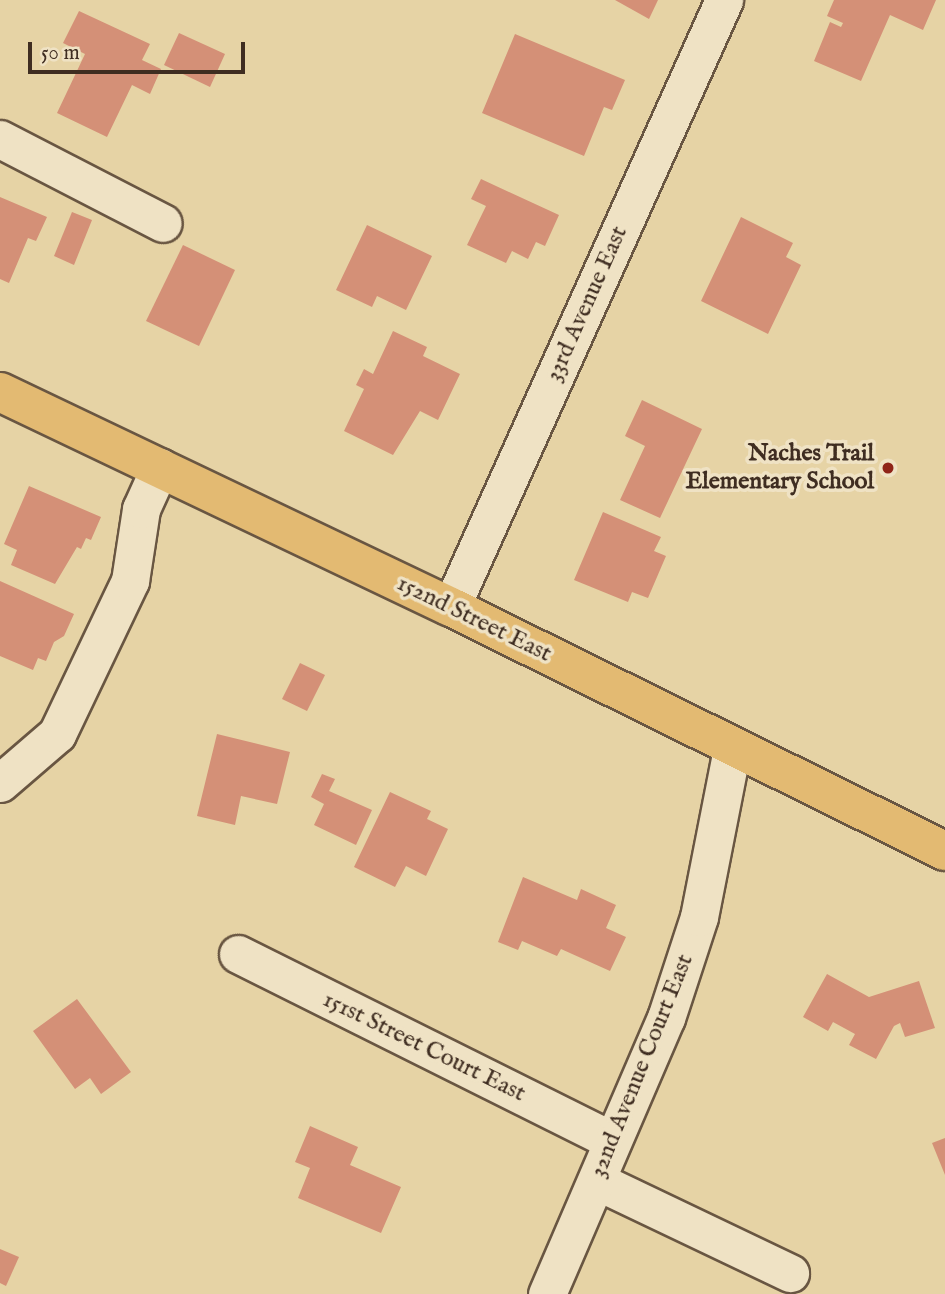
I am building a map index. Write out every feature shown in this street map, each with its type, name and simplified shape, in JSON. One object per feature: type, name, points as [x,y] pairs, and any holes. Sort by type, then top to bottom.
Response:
[{"type":"main road","name":"152nd Street East","points":[[0,392],[451,607],[732,749],[945,851]]},
{"type":"street","name":"33rd Avenue East","points":[[451,607],[724,0]]},
{"type":"street","points":[[0,139],[163,223]]},
{"type":"street","points":[[0,783],[57,734],[130,581],[141,509],[160,467]]},
{"type":"street","name":"32nd Avenue Court East","points":[[547,1294],[597,1181],[611,1140],[666,1018],[699,916],[732,749]]},
{"type":"street","name":"151st Street Court East","points":[[238,954],[611,1140]]},
{"type":"street","points":[[597,1181],[790,1272]]},
{"type":"building","points":[[615,0],[658,0],[649,19]]},
{"type":"building","points":[[834,0],[936,0],[923,30],[890,15],[861,81],[814,61],[830,22],[841,27],[843,23],[827,16]]},
{"type":"building","points":[[79,11],[150,44],[142,60],[161,69],[150,94],[132,85],[107,137],[57,113],[85,54],[63,43]]},
{"type":"building","points":[[179,33],[225,54],[210,87],[164,65]]},
{"type":"building","points":[[515,34],[625,80],[612,110],[604,107],[584,156],[482,113]]},
{"type":"building","points":[[481,179],[559,215],[545,246],[536,242],[528,259],[512,251],[506,263],[467,245],[486,206],[471,199]]},
{"type":"building","points":[[0,197],[47,217],[36,241],[28,238],[9,283],[0,279]]},
{"type":"building","points":[[72,212],[92,220],[74,265],[54,256]]},
{"type":"building","points":[[741,217],[793,243],[786,257],[801,265],[768,334],[701,301]]},
{"type":"building","points":[[367,225],[432,256],[406,310],[377,296],[372,307],[336,290]]},
{"type":"building","points":[[183,245],[235,270],[199,346],[146,321]]},
{"type":"building","points":[[393,331],[427,347],[423,356],[460,374],[438,420],[420,411],[393,455],[344,431],[364,389],[356,385],[364,369],[373,374]]},
{"type":"building","points":[[642,400],[702,429],[660,518],[620,500],[645,446],[625,436]]},
{"type":"building","points":[[29,486],[101,517],[91,540],[86,538],[81,549],[77,547],[55,584],[11,565],[17,550],[4,544]]},
{"type":"building","points":[[603,512],[661,537],[654,551],[666,556],[648,598],[632,592],[628,602],[574,580]]},
{"type":"building","points":[[0,581],[74,614],[64,636],[54,642],[46,661],[38,658],[33,670],[0,656]]},
{"type":"building","points":[[300,663],[325,675],[307,711],[282,699]]},
{"type":"building","points":[[217,734],[290,752],[277,804],[241,796],[235,825],[197,816]]},
{"type":"building","points":[[322,774],[335,779],[329,791],[372,810],[356,845],[314,825],[324,804],[311,797]]},
{"type":"building","points":[[390,792],[431,811],[427,819],[448,829],[426,876],[406,866],[395,887],[354,867]]},
{"type":"building","points":[[523,877],[577,900],[581,889],[616,905],[606,928],[626,937],[610,971],[561,949],[557,956],[522,941],[518,950],[498,942]]},
{"type":"building","points":[[827,974],[869,997],[919,981],[935,1028],[905,1037],[900,1023],[894,1026],[876,1059],[849,1045],[855,1034],[833,1022],[828,1031],[803,1017]]},
{"type":"building","points":[[77,999],[131,1072],[101,1094],[90,1078],[75,1089],[33,1031]]},
{"type":"building","points":[[310,1126],[358,1147],[350,1165],[401,1187],[381,1233],[298,1198],[310,1168],[295,1162]]},
{"type":"building","points":[[945,1138],[945,1175],[932,1143]]},
{"type":"building","points":[[0,1249],[19,1257],[6,1286],[0,1283]]},
{"type":"place","name":"Naches Trail Elementary School","points":[[888,468]]}]
